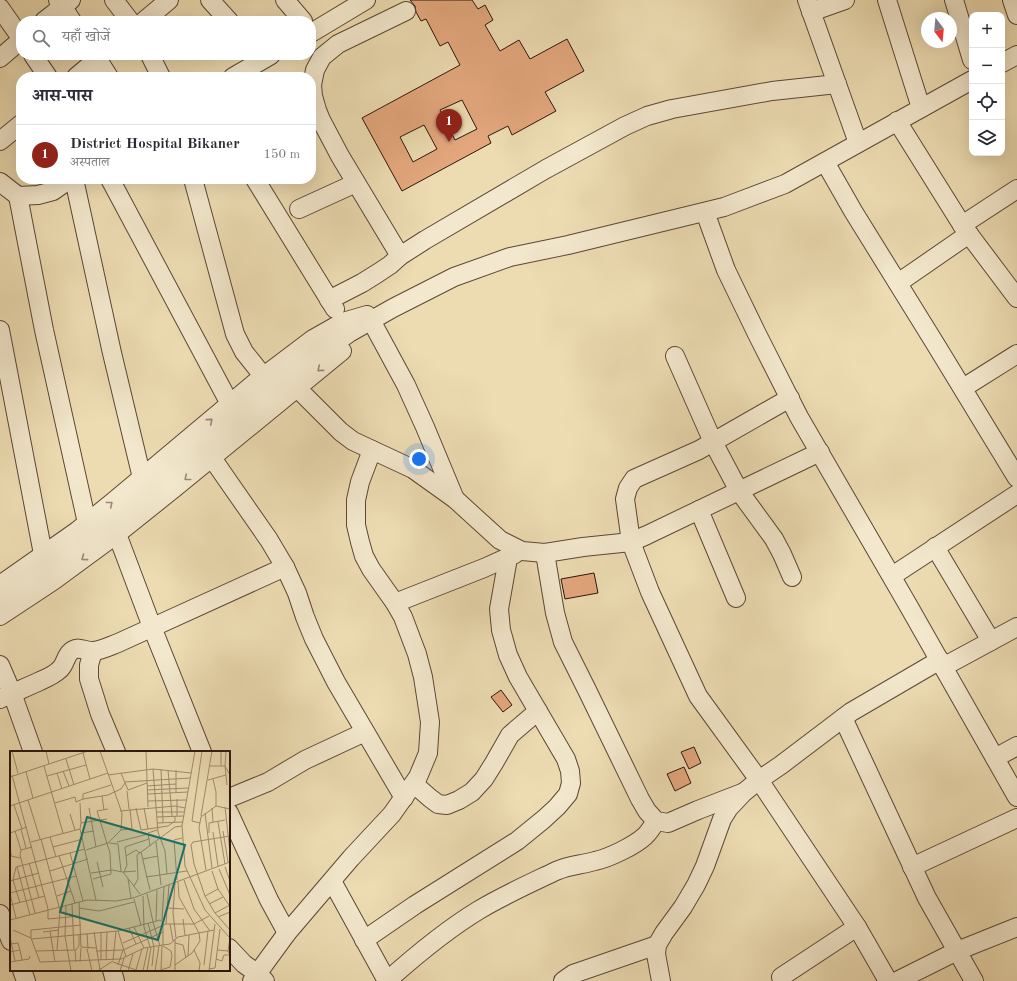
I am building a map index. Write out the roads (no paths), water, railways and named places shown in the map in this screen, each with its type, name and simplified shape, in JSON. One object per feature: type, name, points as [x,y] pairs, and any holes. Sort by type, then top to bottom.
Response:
[{"type":"street","points":[[114,0],[126,16]]},
{"type":"street","points":[[150,16],[169,0]]},
{"type":"street","points":[[210,0],[224,16]]},
{"type":"street","points":[[285,0],[298,16]]},
{"type":"street","points":[[316,25],[366,0]]},
{"type":"street","points":[[845,0],[809,6],[858,143]]},
{"type":"street","points":[[887,0],[921,108]]},
{"type":"street","points":[[954,0],[969,50]]},
{"type":"street","points":[[1012,0],[1017,15]]},
{"type":"street","points":[[52,16],[66,7]]},
{"type":"street","points":[[0,8],[16,32]]},
{"type":"street","points":[[315,72],[322,57],[338,44],[406,11]]},
{"type":"street","points":[[0,58],[16,44]]},
{"type":"street","points":[[1005,61],[1017,55]]},
{"type":"street","points":[[36,60],[45,72]]},
{"type":"street","points":[[81,72],[94,60]]},
{"type":"street","points":[[100,60],[106,72]]},
{"type":"street","points":[[152,60],[158,72]]},
{"type":"street","points":[[240,72],[258,60]]},
{"type":"street","points":[[0,585],[87,523],[230,404],[392,308],[454,277],[510,257],[568,245],[724,207],[785,184],[969,82]]},
{"type":"street","points":[[329,300],[378,274],[400,256],[425,240],[546,169],[625,126],[647,116],[672,109],[772,91],[837,84]]},
{"type":"street","points":[[316,110],[340,156],[400,256]]},
{"type":"street","points":[[897,121],[965,229],[1017,298]]},
{"type":"street","points":[[0,141],[16,128]]},
{"type":"street","points":[[825,162],[852,211],[963,388],[1017,478]]},
{"type":"street","points":[[0,182],[18,196],[38,196],[53,191],[63,184]]},
{"type":"street","points":[[299,209],[356,183]]},
{"type":"street","points":[[75,184],[112,353],[142,478]]},
{"type":"street","points":[[113,184],[230,404]]},
{"type":"street","points":[[194,184],[235,334],[244,352],[270,380]]},
{"type":"street","points":[[257,184],[343,322]]},
{"type":"street","points":[[898,283],[1017,189]]},
{"type":"street","points":[[18,196],[44,330],[87,523]]},
{"type":"street","points":[[705,212],[726,270],[790,398],[1017,797]]},
{"type":"street","points":[[0,602],[58,561],[116,517],[270,380],[313,339],[343,322],[392,308]]},
{"type":"street","points":[[0,616],[53,581],[117,534],[212,458],[392,308]]},
{"type":"street","points":[[373,324],[406,385],[455,499]]},
{"type":"street","points":[[0,330],[43,554]]},
{"type":"street","points":[[963,388],[1017,354]]},
{"type":"street","points":[[676,356],[713,442],[739,491],[774,539],[792,577]]},
{"type":"street","points":[[296,388],[352,441],[413,470],[455,499],[515,555]]},
{"type":"street","points":[[790,398],[684,458],[634,479],[628,488],[626,499],[631,542],[650,592],[698,696],[759,780],[856,927],[888,981]]},
{"type":"street","points":[[230,949],[258,978],[287,933],[332,880],[392,814],[418,777],[428,753],[430,722],[423,677],[417,654],[403,617],[364,556],[356,525],[356,500],[360,482],[372,450]]},
{"type":"street","points":[[395,603],[515,555],[545,553],[631,542],[820,452]]},
{"type":"street","points":[[212,458],[269,540],[285,567],[297,593],[314,639],[336,682],[365,732],[409,791],[430,798],[438,804],[447,805],[472,792],[484,778],[510,735],[538,711]]},
{"type":"street","points":[[892,576],[1017,494]]},
{"type":"street","points":[[699,510],[736,598]]},
{"type":"street","points":[[117,534],[202,751]]},
{"type":"street","points":[[935,547],[991,641]]},
{"type":"street","points":[[545,553],[555,613],[563,642],[647,811],[656,821],[668,823],[743,793]]},
{"type":"street","points":[[364,940],[415,904],[517,841],[557,807],[568,794],[571,783],[570,771],[566,758],[518,677],[508,655],[501,630],[499,609],[515,555]]},
{"type":"street","points":[[6,696],[51,676],[63,667],[67,656],[75,649],[81,648],[93,651],[118,643],[285,567]]},
{"type":"street","points":[[661,981],[656,954],[657,945],[696,885],[705,866],[722,819],[743,793],[851,712],[941,663],[991,641],[1017,627]]},
{"type":"street","points":[[93,651],[89,665],[89,679],[100,714],[116,751]]},
{"type":"street","points":[[0,665],[6,696],[33,751]]},
{"type":"street","points":[[843,718],[927,898],[974,981]]},
{"type":"street","points":[[230,798],[268,782],[305,760],[365,732]]},
{"type":"street","points":[[995,758],[1017,746]]},
{"type":"street","points":[[230,815],[269,900],[287,933]]},
{"type":"street","points":[[912,867],[1017,818]]},
{"type":"street","points":[[332,880],[387,981],[428,946],[459,923],[480,910],[567,866],[595,861],[611,856],[638,842],[646,836],[656,821]]},
{"type":"street","points":[[0,914],[10,939]]},
{"type":"street","points":[[781,977],[856,927]]},
{"type":"street","points":[[897,981],[957,951],[1017,927]]},
{"type":"street","points":[[563,981],[573,974],[657,945]]},
{"type":"street","points":[[22,971],[26,981]]},
{"type":"street","points":[[112,971],[115,981]]},
{"type":"place","name":"District Hospital Bikaner","points":[[449,142]]}]
